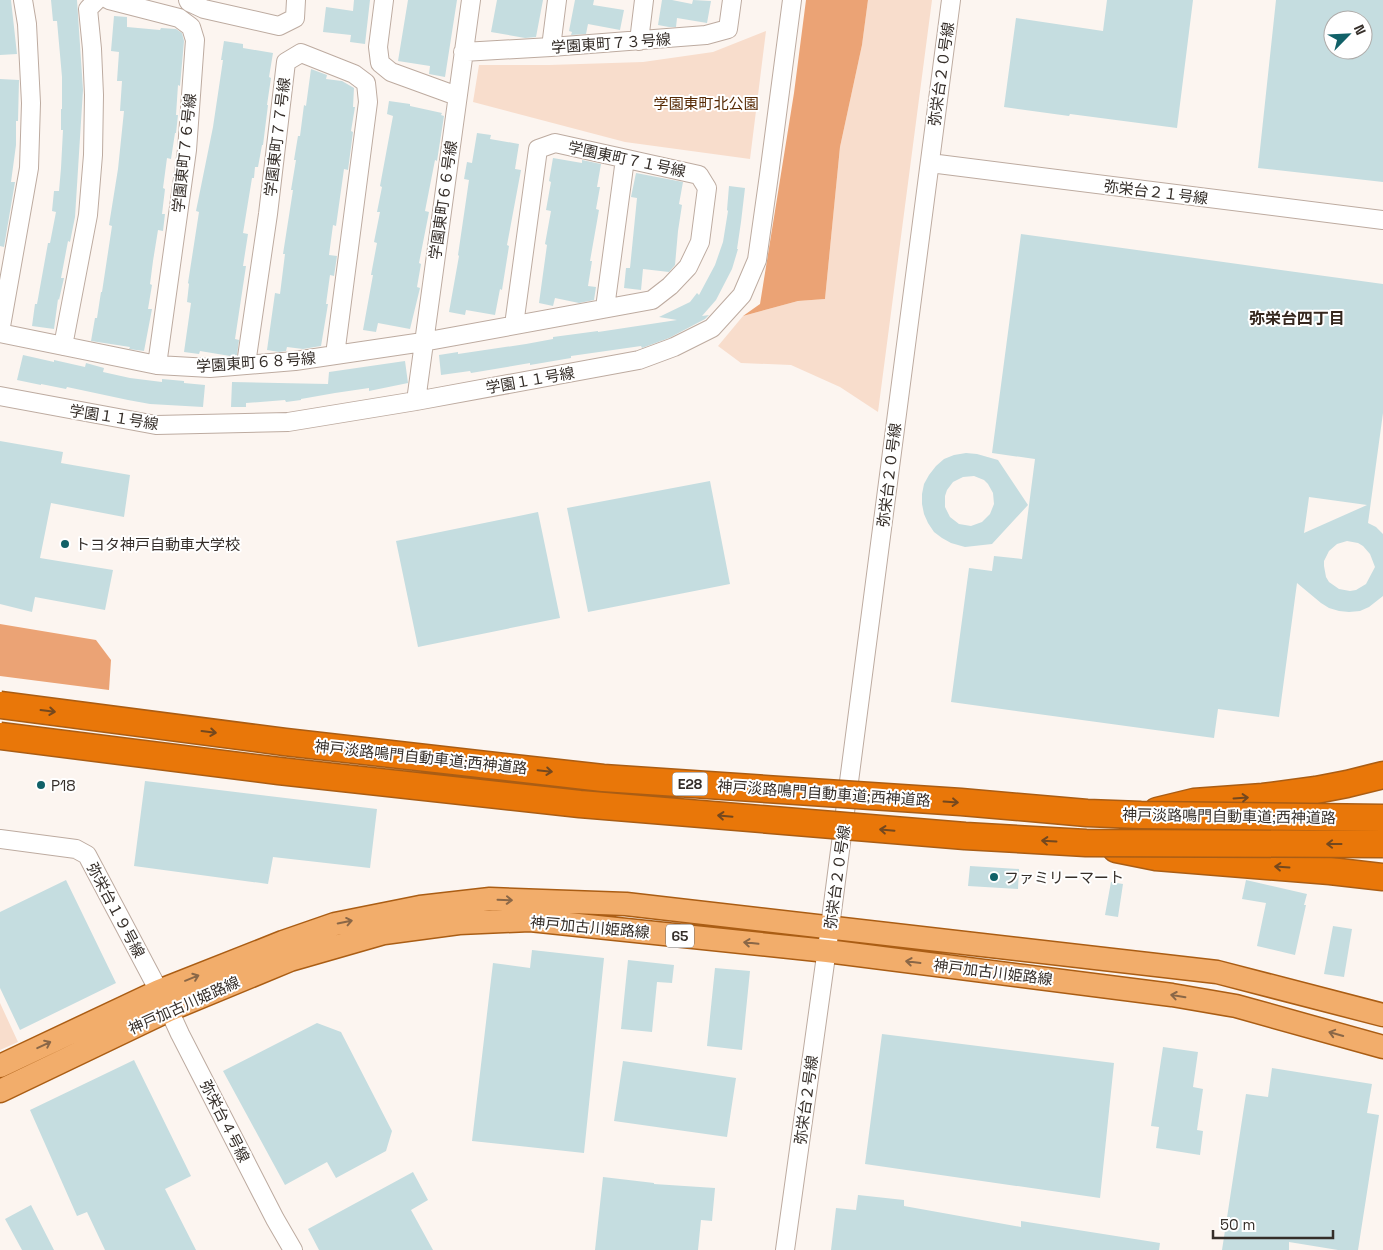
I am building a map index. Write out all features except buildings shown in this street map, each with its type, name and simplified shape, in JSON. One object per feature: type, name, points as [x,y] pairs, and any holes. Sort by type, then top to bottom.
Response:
[{"type":"highway","name":"神戸淡路鳴門自動車道;西神道路","points":[[0,705],[285,742],[603,778],[1087,813],[1383,818]]},
{"type":"highway","name":"神戸淡路鳴門自動車道;西神道路","points":[[0,736],[279,771],[580,804],[965,836],[1086,842],[1383,844]]},
{"type":"highway","points":[[1141,815],[1194,802],[1263,797],[1316,790],[1383,775]]},
{"type":"highway","points":[[1086,842],[1156,858],[1330,870],[1383,877]]},
{"type":"main road","name":"神戸加古川姫路線","points":[[0,1091],[164,1000],[283,942],[335,924],[420,907],[490,899],[626,904],[1217,972],[1383,1015]]},
{"type":"main road","name":"神戸加古川姫路線","points":[[0,1066],[164,1000],[290,960],[384,933],[459,924],[530,920],[827,951],[1172,995],[1236,1006],[1383,1047]]},
{"type":"street","points":[[0,332],[29,168],[31,102],[27,24],[23,0]]},
{"type":"street","points":[[63,346],[88,215],[93,155],[94,94],[88,8],[97,0]]},
{"type":"street","name":"学園東町７６号線","points":[[109,0],[179,18],[191,27],[195,40],[187,150],[157,365]]},
{"type":"street","points":[[188,0],[204,9],[279,26],[295,18],[296,0]]},
{"type":"street","points":[[384,0],[378,47],[380,63],[391,72],[457,96]]},
{"type":"street","name":"学園東町６６号線","points":[[416,401],[471,0]]},
{"type":"street","points":[[551,47],[557,0]]},
{"type":"street","points":[[639,40],[644,0]]},
{"type":"street","name":"学園東町７３号線","points":[[464,52],[706,35],[728,29],[732,0]]},
{"type":"street","name":"学園１１号線","points":[[0,396],[156,425],[288,422],[416,401],[638,360],[674,347],[712,328],[742,295],[757,260],[792,0]]},
{"type":"street","name":"弥栄台２０号線","points":[[827,951],[951,0]]},
{"type":"street","name":"学園東町７７号線","points":[[246,364],[267,222],[286,62],[301,53],[354,74],[366,83],[368,102],[335,355]]},
{"type":"street","name":"学園東町７１号線","points":[[423,342],[514,326],[652,300],[670,286],[688,267],[700,242],[707,188],[699,175],[555,143],[538,149],[514,326]]},
{"type":"street","points":[[605,308],[625,159]]},
{"type":"street","name":"弥栄台２１号線","points":[[930,163],[1383,220]]},
{"type":"street","name":"学園東町６８号線","points":[[0,332],[157,365],[210,368],[295,361],[423,342]]},
{"type":"street","name":"弥栄台１９号線","points":[[0,839],[76,850],[87,855],[164,1000]]},
{"type":"street","name":"弥栄台２号線","points":[[785,1250],[827,951]]},
{"type":"street","name":"弥栄台４号線","points":[[164,1000],[271,1210],[294,1250]]},
{"type":"green space","points":[[868,0],[932,0],[878,412],[840,387],[791,365],[741,363],[718,346],[743,316],[798,301],[825,299],[840,147],[862,45]]},
{"type":"green space","name":"学園東町北公園","points":[[766,31],[750,159],[625,142],[473,102],[479,65],[643,62],[713,52]]},
{"type":"green space","points":[[0,1003],[18,1042],[0,1050]]},
{"type":"shaded area","points":[[806,0],[868,0],[862,45],[840,147],[825,299],[798,301],[743,316],[760,304],[794,93]]},
{"type":"shaded area","points":[[0,624],[96,640],[111,660],[109,690],[0,676]]},
{"type":"place","name":"トヨタ神戸自動車大学校","points":[[65,544]]},
{"type":"place","name":"P18","points":[[41,785]]},
{"type":"place","name":"ファミリーマート","points":[[994,877]]},
{"type":"district","name":"弥栄台四丁目","points":[[1297,318]]}]
